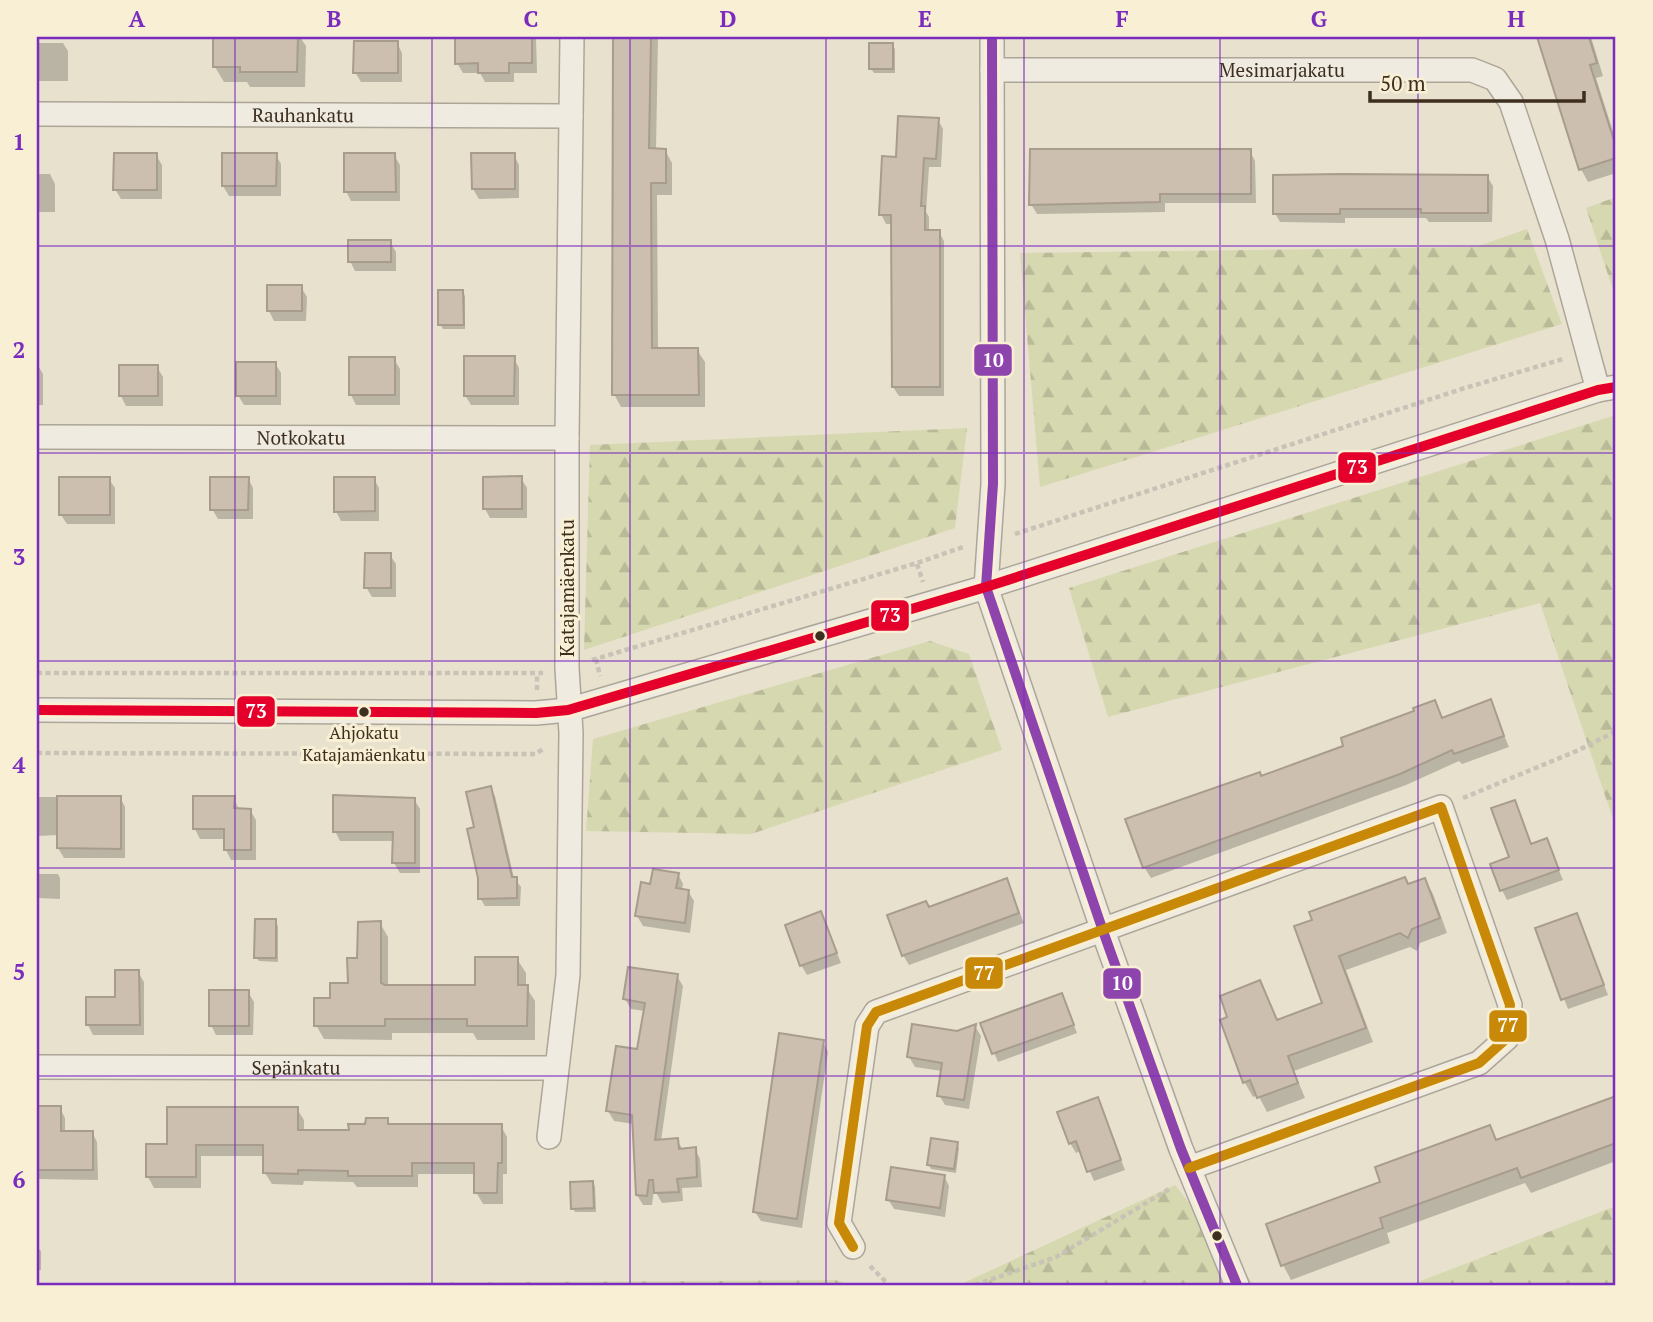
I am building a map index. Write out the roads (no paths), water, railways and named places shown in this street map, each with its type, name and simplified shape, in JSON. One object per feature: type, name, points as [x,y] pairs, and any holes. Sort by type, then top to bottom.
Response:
[{"type":"street","name":"Katajamäenkatu","points":[[549,1138],[568,975],[571,733],[567,668],[567,438],[572,37]]},
{"type":"street","points":[[992,37],[993,484],[986,587],[1103,931],[1190,1171],[1237,1285]]},
{"type":"street","name":"Mesimarjakatu","points":[[992,70],[1472,70],[1495,79],[1511,102],[1557,239],[1588,352],[1607,389]]},
{"type":"street","name":"Rauhankatu","points":[[37,114],[571,116]]},
{"type":"street","points":[[37,710],[536,713],[568,710],[986,587],[1607,389]]},
{"type":"street","name":"Notkokatu","points":[[37,437],[567,438]]},
{"type":"street","points":[[853,1247],[839,1223],[867,1026],[876,1012],[1441,807],[1510,1005],[1507,1038],[1479,1063],[1190,1171]]},
{"type":"street","name":"Sepänkatu","points":[[37,1067],[556,1068]]},
{"type":"place","name":"Ahjokatu Katajamäenkatu","points":[[364,712]]}]
